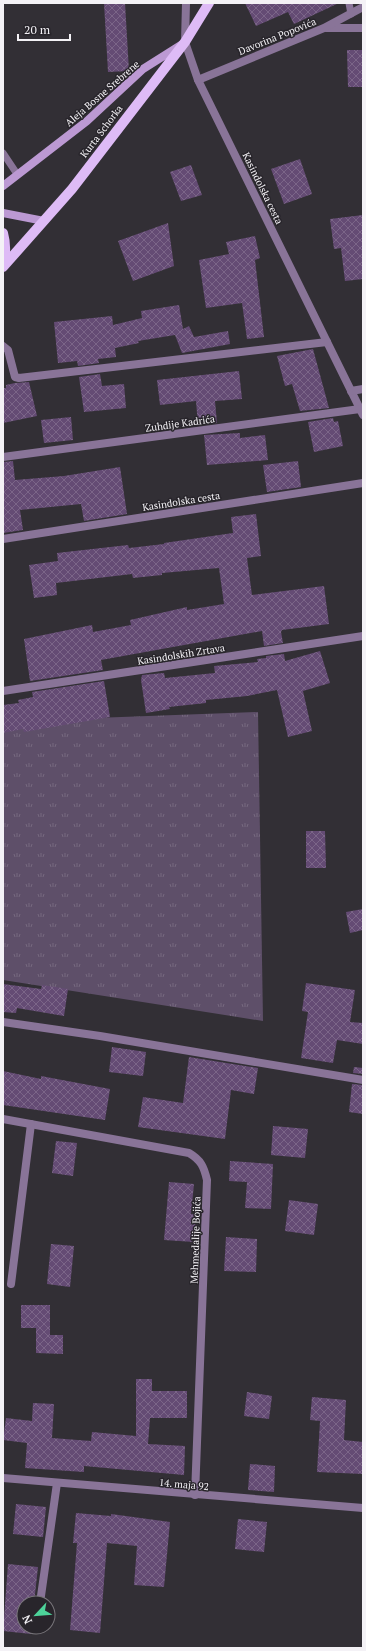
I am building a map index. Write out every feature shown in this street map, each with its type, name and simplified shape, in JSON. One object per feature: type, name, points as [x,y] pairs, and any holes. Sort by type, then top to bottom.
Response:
[{"type":"main road","name":"Kurta Schorka","points":[[3,267],[72,189],[185,42],[209,3]]},
{"type":"main road","points":[[3,233],[6,243],[6,256],[3,264]]},
{"type":"street","points":[[185,42],[186,3]]},
{"type":"street","name":"Davorina Popovića","points":[[198,80],[324,28],[363,7]]},
{"type":"street","points":[[324,28],[363,28]]},
{"type":"street","name":"Kasindolska cesta","points":[[185,42],[198,80],[362,412]]},
{"type":"street","name":"Aleja Bosne Srebrene","points":[[3,186],[87,121],[143,69],[185,42]]},
{"type":"street","points":[[3,213],[44,221]]},
{"type":"street","points":[[3,346],[8,350],[15,377],[19,378],[327,342]]},
{"type":"street","points":[[352,391],[363,389]]},
{"type":"street","name":"Zuhdije Kadrića","points":[[3,457],[362,412]]},
{"type":"street","name":"Kasindolska cesta","points":[[3,539],[363,483]]},
{"type":"street","name":"Kasindolskih Zrtava","points":[[3,691],[363,636]]},
{"type":"street","points":[[3,1022],[108,1037],[363,1080]]},
{"type":"street","name":"Mehmedalije Bojića","points":[[3,1119],[189,1153],[197,1158],[204,1166],[207,1180],[195,1495]]},
{"type":"street","points":[[11,1284],[31,1124]]},
{"type":"street","name":"14. maja 92","points":[[3,1478],[363,1508]]},
{"type":"street","points":[[41,1595],[57,1483]]},
{"type":"lane","points":[[349,3],[351,14]]},
{"type":"lane","points":[[3,153],[17,174]]},
{"type":"green space","points":[[258,712],[263,1021],[3,980],[3,730],[14,721]]},
{"type":"building","points":[[104,3],[125,3],[129,71],[108,72]]},
{"type":"building","points":[[245,3],[339,3],[294,24],[288,12],[256,26]]},
{"type":"building","points":[[347,50],[363,50],[363,87],[348,87]]},
{"type":"building","points":[[300,159],[312,194],[284,204],[271,169]]},
{"type":"building","points":[[191,165],[202,195],[181,201],[170,172]]},
{"type":"building","points":[[363,215],[363,279],[345,281],[341,248],[334,249],[330,219]]},
{"type":"building","points":[[168,223],[174,266],[133,281],[118,241]]},
{"type":"building","points":[[255,236],[260,258],[255,260],[264,337],[247,339],[242,303],[206,308],[199,260],[229,254],[226,242]]},
{"type":"building","points":[[179,305],[183,329],[189,326],[194,337],[228,331],[230,344],[182,353],[175,335],[138,341],[139,343],[115,348],[116,357],[98,359],[99,363],[78,366],[77,361],[58,363],[54,322],[112,316],[113,325],[142,318],[141,311]]},
{"type":"building","points":[[313,349],[329,408],[300,411],[292,384],[285,386],[277,356]]},
{"type":"building","points":[[239,371],[242,399],[215,401],[217,423],[198,425],[196,401],[160,405],[157,380]]},
{"type":"building","points":[[100,374],[102,386],[124,384],[126,408],[84,412],[79,377]]},
{"type":"building","points":[[29,382],[37,416],[3,423],[3,388],[6,388],[6,385]]},
{"type":"building","points":[[71,417],[73,440],[44,443],[41,420]]},
{"type":"building","points":[[333,418],[334,422],[338,421],[343,446],[314,452],[308,422]]},
{"type":"building","points":[[240,433],[240,438],[265,435],[268,460],[207,465],[204,435]]},
{"type":"building","points":[[13,461],[15,480],[64,476],[120,467],[127,514],[84,521],[81,504],[20,510],[23,530],[3,533],[3,462]]},
{"type":"building","points":[[298,461],[301,487],[267,492],[263,465]]},
{"type":"building","points":[[256,514],[261,556],[247,558],[252,595],[324,586],[329,624],[282,630],[283,643],[264,646],[262,631],[101,660],[103,670],[30,681],[24,639],[92,625],[93,632],[131,625],[130,620],[187,607],[187,610],[224,604],[219,568],[162,573],[162,575],[133,578],[132,574],[56,583],[57,595],[34,598],[29,565],[58,561],[57,553],[128,545],[129,548],[233,533],[231,517]]},
{"type":"building","points":[[320,651],[330,683],[303,691],[312,731],[288,737],[277,690],[247,696],[206,700],[206,703],[169,707],[170,709],[146,713],[141,680],[142,675],[164,673],[165,678],[215,673],[214,666],[258,662],[257,659],[266,658],[266,656],[284,654],[285,661]]},
{"type":"building","points":[[104,681],[110,717],[24,732],[23,729],[3,733],[3,705],[19,703],[18,700],[33,697],[32,692]]},
{"type":"building","points":[[306,831],[325,831],[326,868],[306,868]]},
{"type":"building","points":[[363,909],[363,930],[350,933],[346,912]]},
{"type":"building","points":[[306,983],[355,990],[350,1022],[363,1023],[363,1044],[337,1040],[333,1063],[301,1058],[308,1012],[302,1011]]},
{"type":"building","points":[[3,984],[41,989],[42,985],[68,989],[64,1016],[17,1008],[16,1013],[3,1012]]},
{"type":"building","points":[[112,1047],[146,1052],[143,1076],[109,1072]]},
{"type":"building","points":[[189,1057],[258,1068],[254,1094],[231,1090],[225,1139],[138,1127],[143,1097],[183,1103]]},
{"type":"building","points":[[354,1067],[363,1068],[363,1074],[353,1073]]},
{"type":"building","points":[[3,1071],[41,1079],[41,1076],[110,1089],[105,1120],[3,1105]]},
{"type":"building","points":[[352,1084],[363,1085],[363,1114],[349,1112]]},
{"type":"building","points":[[273,1126],[308,1129],[305,1158],[271,1155]]},
{"type":"building","points":[[56,1141],[77,1143],[73,1176],[52,1173]]},
{"type":"building","points":[[230,1161],[273,1164],[271,1209],[245,1208],[247,1182],[229,1181]]},
{"type":"building","points":[[169,1182],[194,1184],[191,1214],[196,1214],[194,1242],[164,1240]]},
{"type":"building","points":[[289,1200],[318,1204],[314,1235],[285,1231]]},
{"type":"building","points":[[226,1237],[257,1239],[256,1272],[224,1271]]},
{"type":"building","points":[[51,1244],[74,1246],[70,1287],[47,1284]]},
{"type":"building","points":[[21,1305],[50,1305],[50,1335],[63,1335],[63,1354],[36,1353],[36,1328],[21,1328]]},
{"type":"building","points":[[136,1379],[152,1379],[152,1391],[187,1391],[187,1418],[150,1418],[148,1444],[185,1446],[184,1475],[84,1466],[84,1472],[25,1468],[27,1443],[3,1440],[6,1418],[32,1421],[33,1403],[54,1404],[52,1438],[91,1441],[92,1432],[136,1436]]},
{"type":"building","points":[[247,1392],[272,1396],[269,1419],[244,1416]]},
{"type":"building","points":[[312,1397],[346,1400],[344,1440],[363,1442],[363,1474],[317,1472],[320,1421],[310,1420]]},
{"type":"building","points":[[250,1464],[275,1466],[274,1492],[248,1490]]},
{"type":"building","points":[[16,1504],[46,1507],[43,1537],[13,1534]]},
{"type":"building","points":[[76,1513],[111,1516],[111,1514],[170,1522],[164,1587],[134,1585],[137,1546],[107,1543],[100,1633],[70,1630],[77,1543],[73,1543]]},
{"type":"building","points":[[238,1519],[267,1522],[264,1552],[235,1549]]},
{"type":"building","points":[[8,1564],[38,1567],[35,1595],[16,1595],[16,1632],[3,1631]]}]
